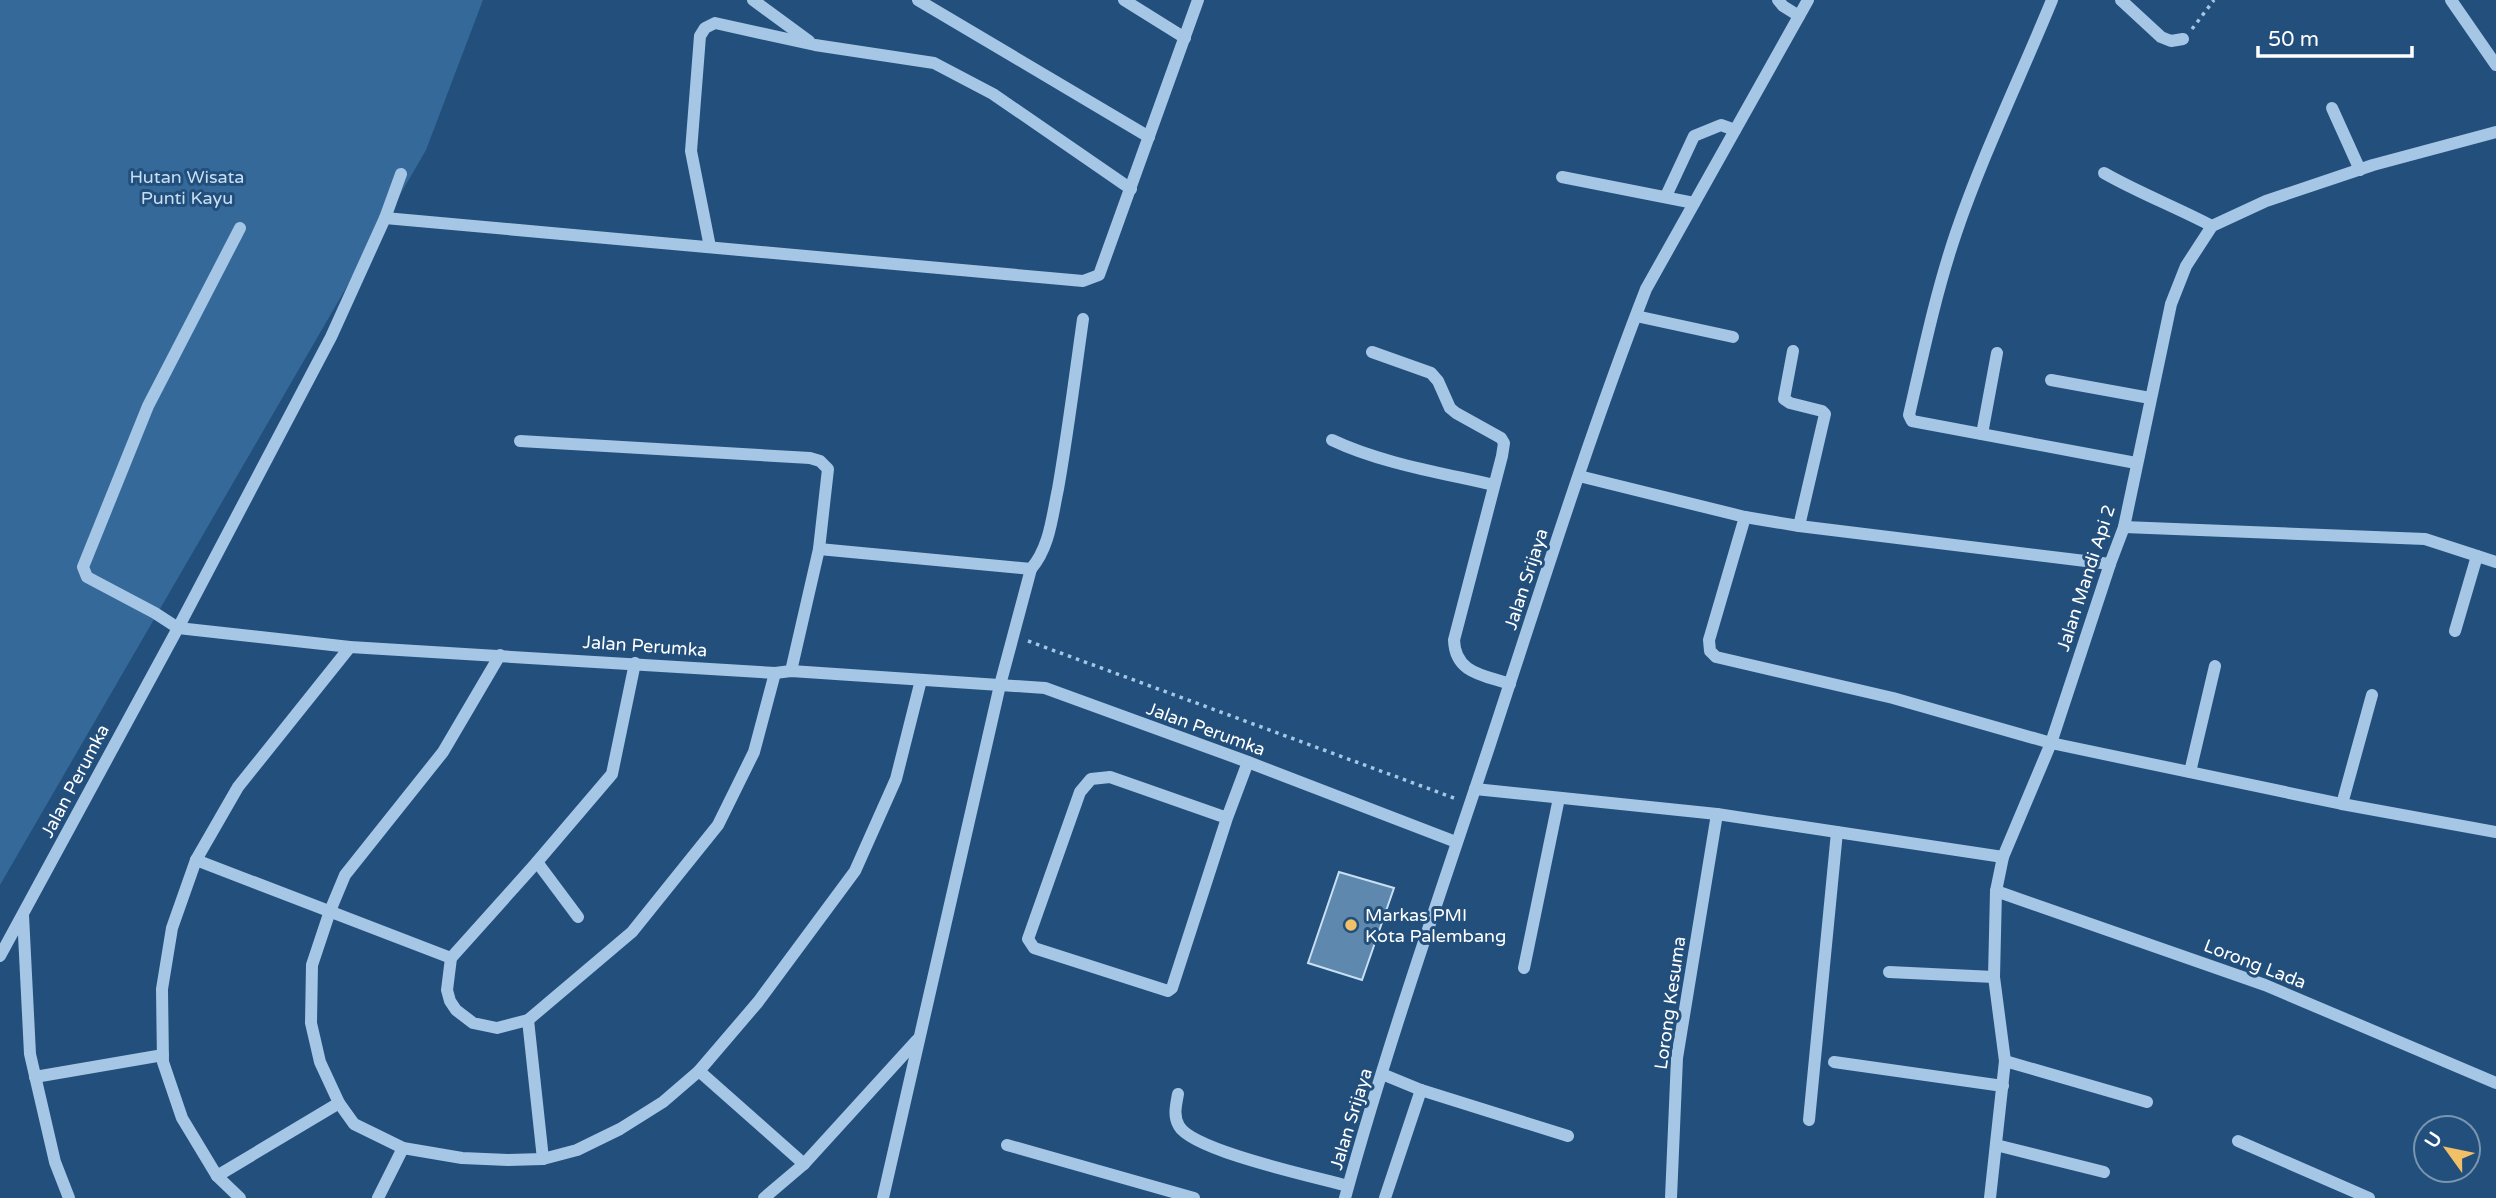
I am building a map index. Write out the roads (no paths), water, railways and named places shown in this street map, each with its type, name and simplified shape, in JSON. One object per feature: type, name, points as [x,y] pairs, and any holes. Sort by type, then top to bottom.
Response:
[{"type":"street","points":[[752,0],[815,45]]},
{"type":"street","points":[[918,0],[1149,137]]},
{"type":"street","points":[[1124,0],[1185,38]]},
{"type":"street","points":[[385,218],[1083,281],[1099,275],[1198,0]]},
{"type":"street","points":[[1778,0],[1799,16]]},
{"type":"street","name":"Jalan Srijaya","points":[[1347,1192],[1456,842],[1579,476],[1646,289],[1808,0]]},
{"type":"street","points":[[2052,0],[1955,235],[1941,281],[1909,415],[1912,421],[2136,463]]},
{"type":"street","points":[[2121,0],[2161,37],[2171,41],[2183,39]]},
{"type":"street","points":[[2451,0],[2496,65]]},
{"type":"street","points":[[710,247],[691,151],[700,36],[705,28],[715,23],[815,45],[934,63],[993,94],[1131,190]]},
{"type":"street","points":[[2332,108],[2360,170]]},
{"type":"street","points":[[1666,196],[1694,136],[1721,125],[1735,130]]},
{"type":"street","points":[[2104,173],[2140,194],[2171,204],[2212,226],[2266,201],[2360,170],[2496,132]]},
{"type":"street","points":[[240,228],[148,406],[83,567],[87,577],[155,612],[178,628],[331,337],[385,218],[401,174]]},
{"type":"street","points":[[1562,177],[1694,203]]},
{"type":"street","name":"Jalan Mandi Api 2","points":[[1990,1198],[2005,1061],[1994,978],[1996,891],[2003,857],[2051,743],[2124,527],[2171,304],[2186,266],[2212,226]]},
{"type":"street","points":[[1636,316],[1733,337]]},
{"type":"street","points":[[883,1198],[1000,685],[1031,569],[1039,561],[1048,537],[1063,463],[1083,319]]},
{"type":"street","points":[[1793,351],[1784,399],[1790,404],[1825,414],[1798,526]]},
{"type":"street","points":[[1372,352],[1431,373],[1456,414],[1503,440],[1502,456],[1454,639],[1454,653],[1460,664],[1510,684]]},
{"type":"street","points":[[1982,434],[1997,353]]},
{"type":"street","points":[[2050,380],[2150,398]]},
{"type":"street","points":[[1332,440],[1349,448],[1494,485]]},
{"type":"street","points":[[520,441],[810,458],[820,461],[828,469],[819,548],[791,671]]},
{"type":"street","points":[[1579,476],[1745,517],[1798,526],[2110,564]]},
{"type":"street","points":[[1745,517],[1709,640],[1710,652],[1716,657],[1892,698],[2051,743],[2343,804],[2496,832]]},
{"type":"street","points":[[2124,527],[2425,539],[2496,562]]},
{"type":"street","points":[[819,548],[1031,569]]},
{"type":"street","points":[[2455,631],[2477,556]]},
{"type":"street","name":"Jalan Perumka","points":[[0,956],[4,942],[23,914],[178,628],[350,647],[1045,688],[1456,842]]},
{"type":"street","points":[[240,1198],[217,1176],[182,1118],[163,1062],[162,989],[172,928],[196,860],[238,787],[350,647]]},
{"type":"street","points":[[500,655],[443,752],[345,875],[312,965],[311,1023],[320,1062],[339,1103],[354,1124],[403,1148],[462,1158],[543,1159],[577,1150],[620,1129],[663,1102],[699,1071],[758,1002],[855,871],[896,779],[921,680]]},
{"type":"street","points":[[635,663],[612,774],[451,958],[447,990],[456,1010],[473,1023],[498,1028],[528,1020],[632,932],[718,825],[754,752],[775,673]]},
{"type":"street","points":[[2190,772],[2215,666]]},
{"type":"street","points":[[2343,804],[2372,695]]},
{"type":"street","points":[[1227,818],[1110,777],[1091,779],[1080,792],[1028,939],[1030,945],[1168,991],[1175,982],[1227,818],[1248,762]]},
{"type":"street","points":[[1475,789],[1717,814],[2003,857]]},
{"type":"street","points":[[1524,968],[1559,798]]},
{"type":"street","name":"Lorong Kesuma","points":[[1671,1198],[1677,1058],[1717,814]]},
{"type":"street","points":[[1809,1120],[1837,832]]},
{"type":"street","points":[[196,860],[451,958]]},
{"type":"street","points":[[537,862],[579,917]]},
{"type":"street","name":"Lorong Lada","points":[[1996,891],[2265,985],[2496,1083]]},
{"type":"street","points":[[23,914],[30,1054],[55,1162],[69,1198]]},
{"type":"street","points":[[1889,971],[1994,978]]},
{"type":"street","points":[[528,1020],[543,1159]]},
{"type":"street","points":[[764,1198],[804,1164],[919,1038]]},
{"type":"street","points":[[35,1077],[163,1055]]},
{"type":"street","points":[[2005,1061],[2147,1102]]},
{"type":"street","points":[[1835,1062],[2003,1086]]},
{"type":"street","points":[[699,1071],[804,1164]]},
{"type":"street","points":[[1382,1074],[1421,1090],[1568,1136]]},
{"type":"street","points":[[1385,1198],[1421,1090]]},
{"type":"street","points":[[1178,1094],[1174,1113],[1178,1126],[1200,1143],[1347,1192]]},
{"type":"street","points":[[217,1176],[339,1103]]},
{"type":"street","points":[[2238,1141],[2368,1198]]},
{"type":"street","points":[[1996,1144],[2104,1172]]},
{"type":"street","points":[[1007,1145],[1194,1198]]},
{"type":"street","points":[[377,1198],[403,1148]]},
{"type":"place","name":"Markas PMI Kota Palembang","points":[[1351,925]]},
{"type":"park label","name":"Hutan Wisata Punti Kayu","points":[[187,187]]}]
